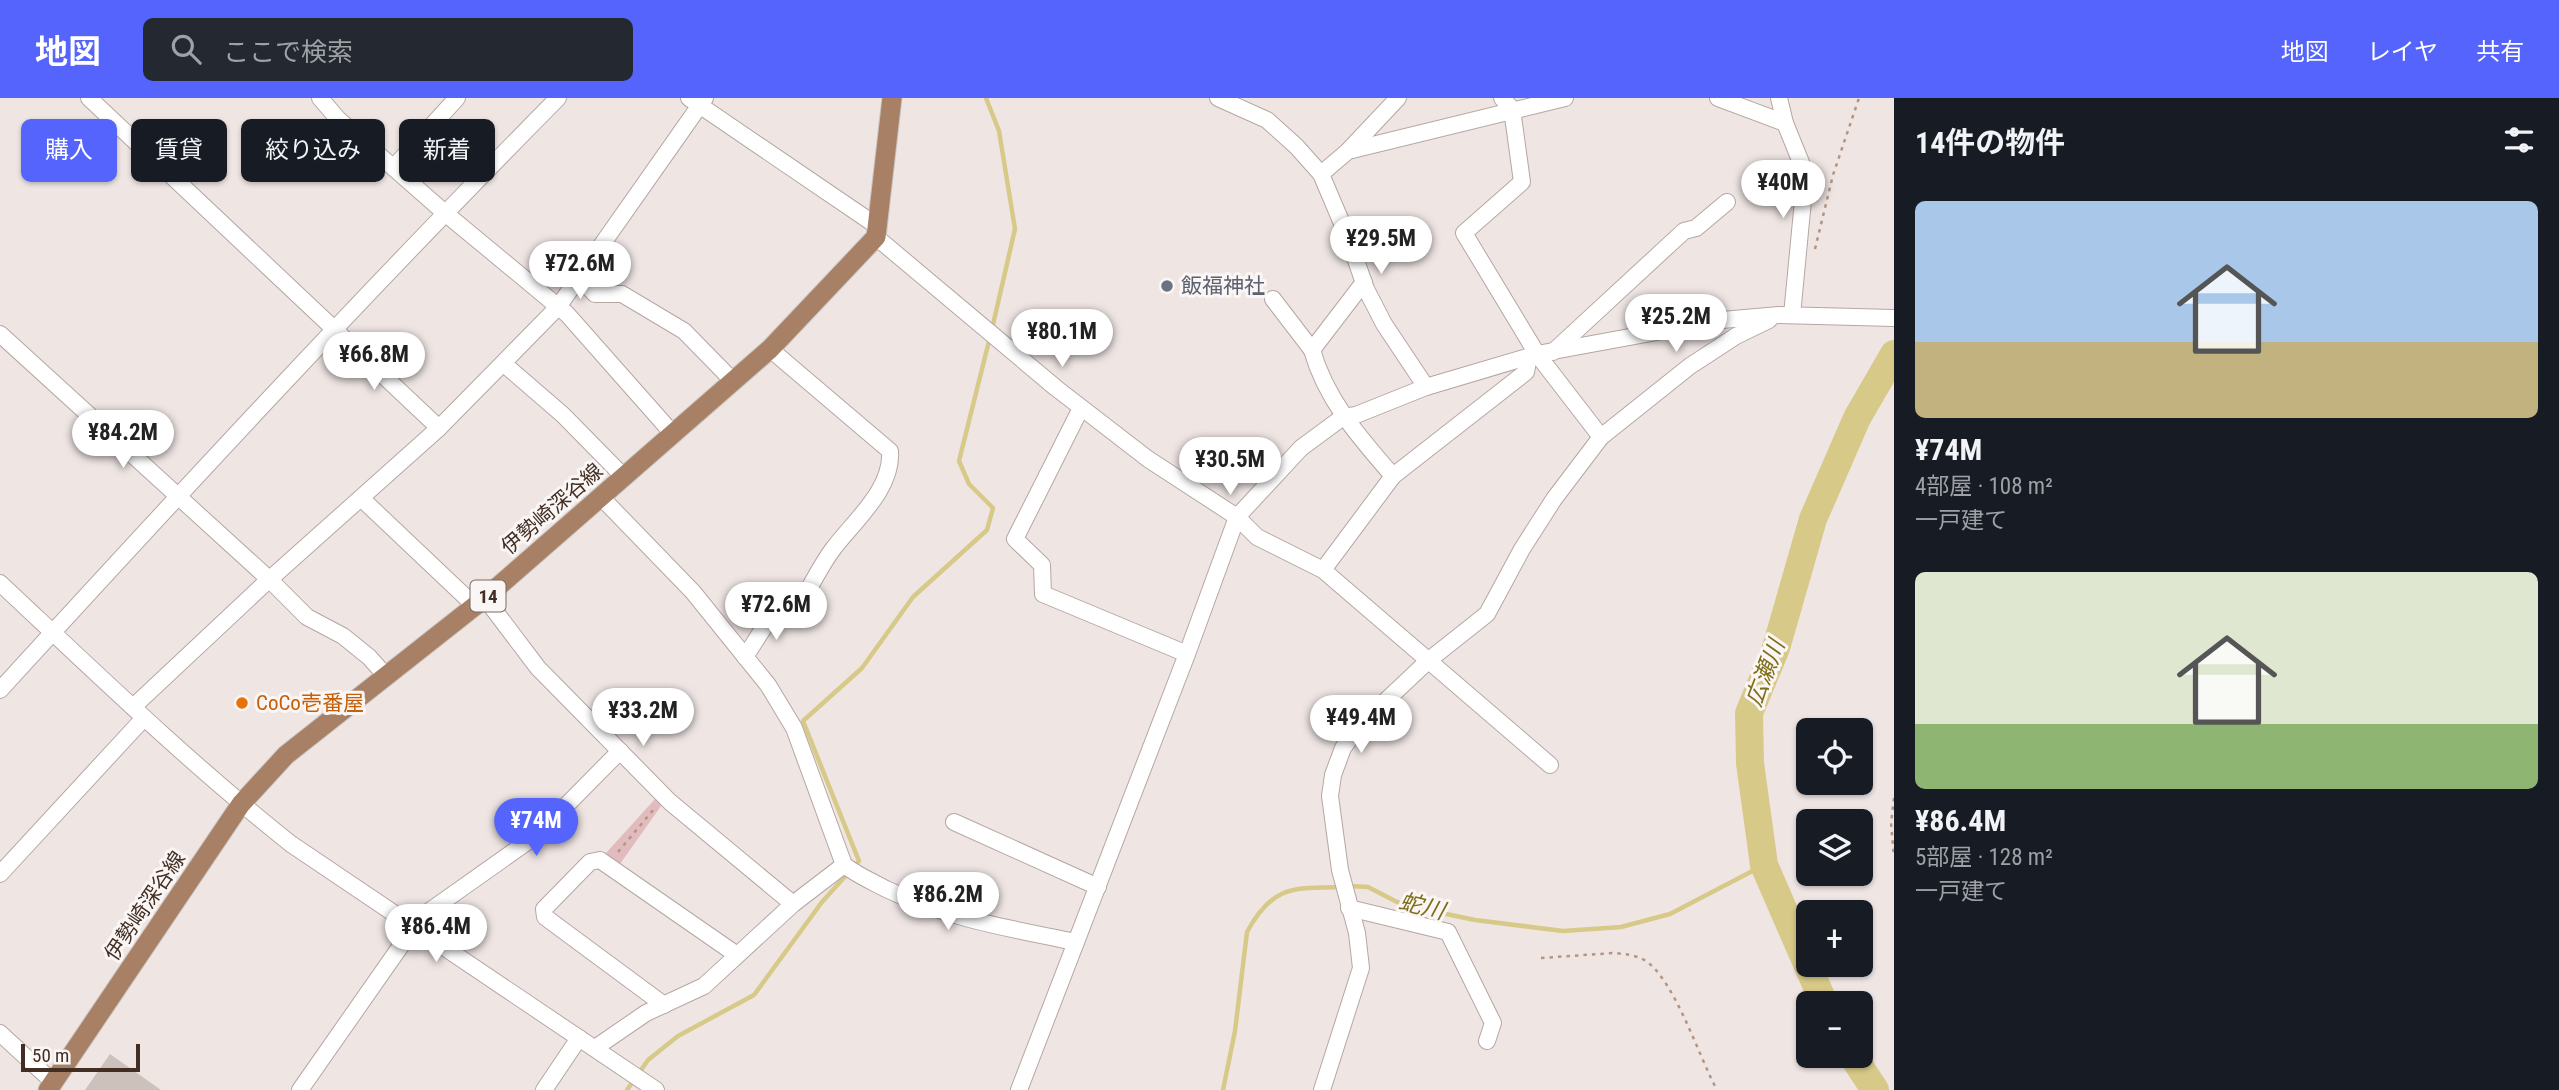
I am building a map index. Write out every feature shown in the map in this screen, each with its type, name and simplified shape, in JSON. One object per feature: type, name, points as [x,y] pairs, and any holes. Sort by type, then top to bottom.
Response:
[{"type":"main road","points":[[876,231],[892,98]]},
{"type":"main road","name":"伊勢崎深谷線","points":[[53,1087],[241,804],[286,755],[480,602],[770,349],[876,231]]},
{"type":"street","points":[[89,98],[439,428]]},
{"type":"street","points":[[320,98],[338,119],[445,213],[567,314],[673,434]]},
{"type":"street","points":[[394,167],[457,98]]},
{"type":"street","points":[[0,690],[178,495],[445,213],[558,98]]},
{"type":"street","points":[[1218,98],[1267,120],[1296,146],[1321,174],[1364,282],[1384,324],[1426,387]]},
{"type":"street","points":[[1321,174],[1348,151],[1398,98]]},
{"type":"street","points":[[1348,151],[1507,104],[1565,98]]},
{"type":"street","points":[[1718,98],[1785,123]]},
{"type":"street","points":[[1779,98],[1785,123],[1802,165],[1804,190],[1785,315]]},
{"type":"street","points":[[0,874],[139,713],[270,580],[439,428],[558,307],[699,101],[876,231],[1081,408],[1147,459],[1237,517],[1257,537],[1323,570],[1550,765]]},
{"type":"street","points":[[1507,104],[1522,182],[1464,233],[1540,354],[1601,437]]},
{"type":"street","points":[[1323,570],[1392,477],[1526,372],[1540,354],[1684,231],[1696,228],[1727,202]]},
{"type":"street","points":[[579,276],[595,294],[622,294],[684,331],[733,381]]},
{"type":"street","points":[[1312,350],[1364,282]]},
{"type":"street","points":[[1273,299],[1312,350],[1316,364],[1343,418],[1392,477]]},
{"type":"street","points":[[1322,1090],[1361,968],[1357,933],[1340,870],[1330,796],[1333,775],[1343,748],[1359,726],[1429,660],[1487,614],[1522,549],[1601,437],[1690,366],[1736,336],[1785,315]]},
{"type":"street","points":[[1019,1090],[1237,517],[1301,448],[1343,418],[1426,387],[1540,354],[1722,320],[1785,315],[1894,318]]},
{"type":"street","points":[[0,335],[178,495],[307,617],[343,636],[369,657],[386,676]]},
{"type":"street","points":[[745,657],[786,593],[802,601],[831,551],[881,488],[891,460],[890,451],[770,349]]},
{"type":"street","points":[[504,364],[562,415],[624,477]]},
{"type":"street","points":[[1081,408],[1015,538],[1042,565],[1042,594],[1187,654]]},
{"type":"street","points":[[601,497],[693,592],[768,685],[794,728],[844,864],[853,873],[911,901],[985,924],[1076,942]]},
{"type":"street","points":[[362,499],[480,602],[538,668],[664,796],[793,904]]},
{"type":"street","points":[[0,583],[139,713],[290,844],[656,1090]]},
{"type":"street","points":[[300,1090],[421,917],[537,835],[620,751]]},
{"type":"street","points":[[954,822],[1098,887]]},
{"type":"street","points":[[664,1005],[545,917],[544,909],[590,862],[600,860],[737,955]]},
{"type":"street","points":[[595,1048],[646,1013],[704,986],[793,904],[844,864]]},
{"type":"street","points":[[1349,908],[1448,932],[1493,1023],[1487,1041]]},
{"type":"street","points":[[0,1033],[53,1087]]},
{"type":"street","points":[[544,1090],[579,1038]]},
{"type":"path","points":[[1814,255],[1833,175],[1859,98]]},
{"type":"path","points":[[607,865],[664,796]]},
{"type":"path","points":[[1894,798],[1891,823],[1894,857]]},
{"type":"path","points":[[1541,958],[1614,953],[1643,959],[1657,971],[1670,991],[1717,1090]]},
{"type":"shaded area","points":[[656,798],[661,806],[620,864],[606,853]]},
{"type":"building","points":[[110,1054],[161,1090],[85,1090]]},
{"type":"waterway","points":[[986,98],[999,131],[1015,229],[992,329]]},
{"type":"waterway","points":[[627,1090],[648,1060],[678,1036],[754,995],[822,902],[859,861],[803,721],[862,668],[913,597],[987,530],[993,508],[969,484],[959,461],[990,337]]},
{"type":"waterway","name":"広瀬川","points":[[1819,991],[1764,865],[1750,763],[1749,713],[1776,648],[1813,519],[1857,418],[1894,354]]},
{"type":"waterway","name":"蛇川","points":[[1348,886],[1368,887],[1397,902],[1432,911],[1475,920],[1563,931],[1621,927],[1670,914],[1764,865]]},
{"type":"waterway","name":"蛇川","points":[[1223,1090],[1235,1031],[1247,932],[1265,906],[1285,893],[1308,888],[1339,887]]},
{"type":"waterway","name":"広瀬川","points":[[1861,1068],[1875,1090]]},
{"type":"place","name":"飯福神社","points":[[1167,286]]},
{"type":"place","name":"CoCo壱番屋","points":[[242,703]]}]
